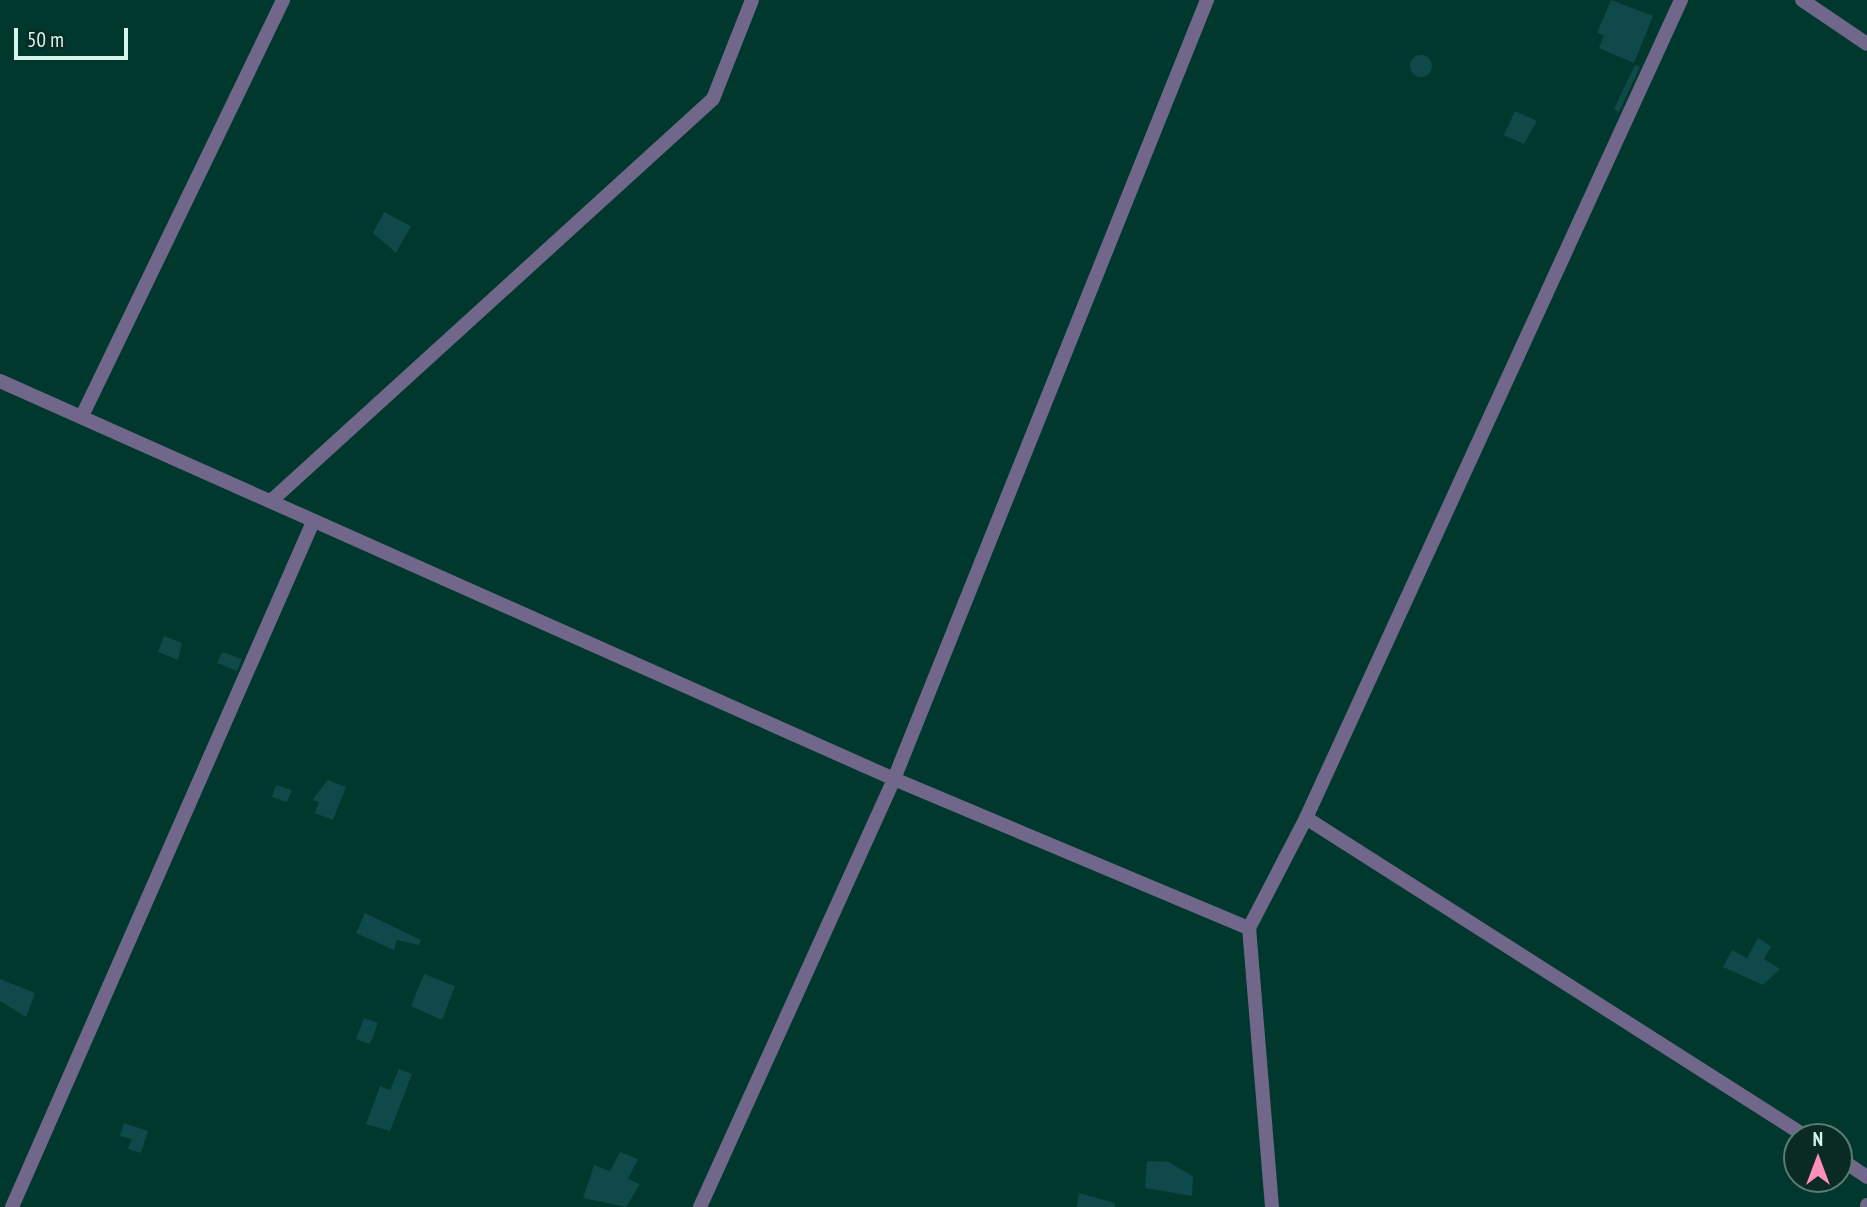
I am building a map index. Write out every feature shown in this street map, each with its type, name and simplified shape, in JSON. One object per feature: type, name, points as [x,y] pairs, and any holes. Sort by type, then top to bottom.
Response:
[{"type":"street","points":[[82,416],[283,0]]},
{"type":"street","points":[[271,501],[713,99],[752,0]]},
{"type":"street","points":[[700,1207],[894,779],[1207,0]]},
{"type":"street","points":[[1272,1207],[1249,928],[1306,818],[1681,0]]},
{"type":"street","points":[[1802,0],[1867,44]]},
{"type":"street","points":[[0,381],[894,779],[1249,928]]},
{"type":"street","points":[[12,1207],[313,522]]},
{"type":"street","points":[[1306,818],[1785,1123]]},
{"type":"building","points":[[1611,0],[1653,16],[1634,63],[1599,48],[1604,35],[1597,33]]},
{"type":"building","points":[[1421,55],[1429,58],[1432,66],[1429,74],[1421,77],[1413,74],[1410,66],[1413,58]]},
{"type":"building","points":[[1635,65],[1640,67],[1619,112],[1614,109]]},
{"type":"building","points":[[1515,111],[1537,121],[1524,144],[1504,135]]},
{"type":"building","points":[[384,212],[411,226],[396,253],[373,233]]},
{"type":"building","points":[[164,636],[182,643],[178,660],[158,652]]},
{"type":"building","points":[[222,652],[242,659],[237,671],[217,663]]},
{"type":"building","points":[[328,780],[346,787],[333,820],[315,813],[319,802],[312,800]]},
{"type":"building","points":[[276,785],[292,790],[287,802],[272,797]]},
{"type":"building","points":[[365,913],[421,940],[419,945],[397,940],[394,950],[356,933]]},
{"type":"building","points":[[1758,938],[1771,946],[1764,959],[1780,969],[1763,985],[1723,967],[1732,950],[1747,958]]},
{"type":"building","points":[[424,974],[455,986],[442,1020],[411,1006]]},
{"type":"building","points":[[0,979],[35,993],[26,1017],[0,1001]]},
{"type":"building","points":[[364,1018],[378,1023],[370,1044],[356,1039]]},
{"type":"building","points":[[399,1069],[412,1074],[390,1131],[366,1124],[380,1086],[390,1090]]},
{"type":"building","points":[[124,1123],[148,1131],[141,1153],[128,1149],[132,1139],[120,1136]]},
{"type":"building","points":[[620,1152],[638,1159],[628,1179],[640,1184],[626,1207],[583,1198],[594,1165],[610,1171]]},
{"type":"building","points":[[1147,1161],[1168,1162],[1193,1176],[1192,1196],[1145,1188]]},
{"type":"building","points":[[1079,1193],[1115,1203],[1115,1207],[1077,1207]]}]
